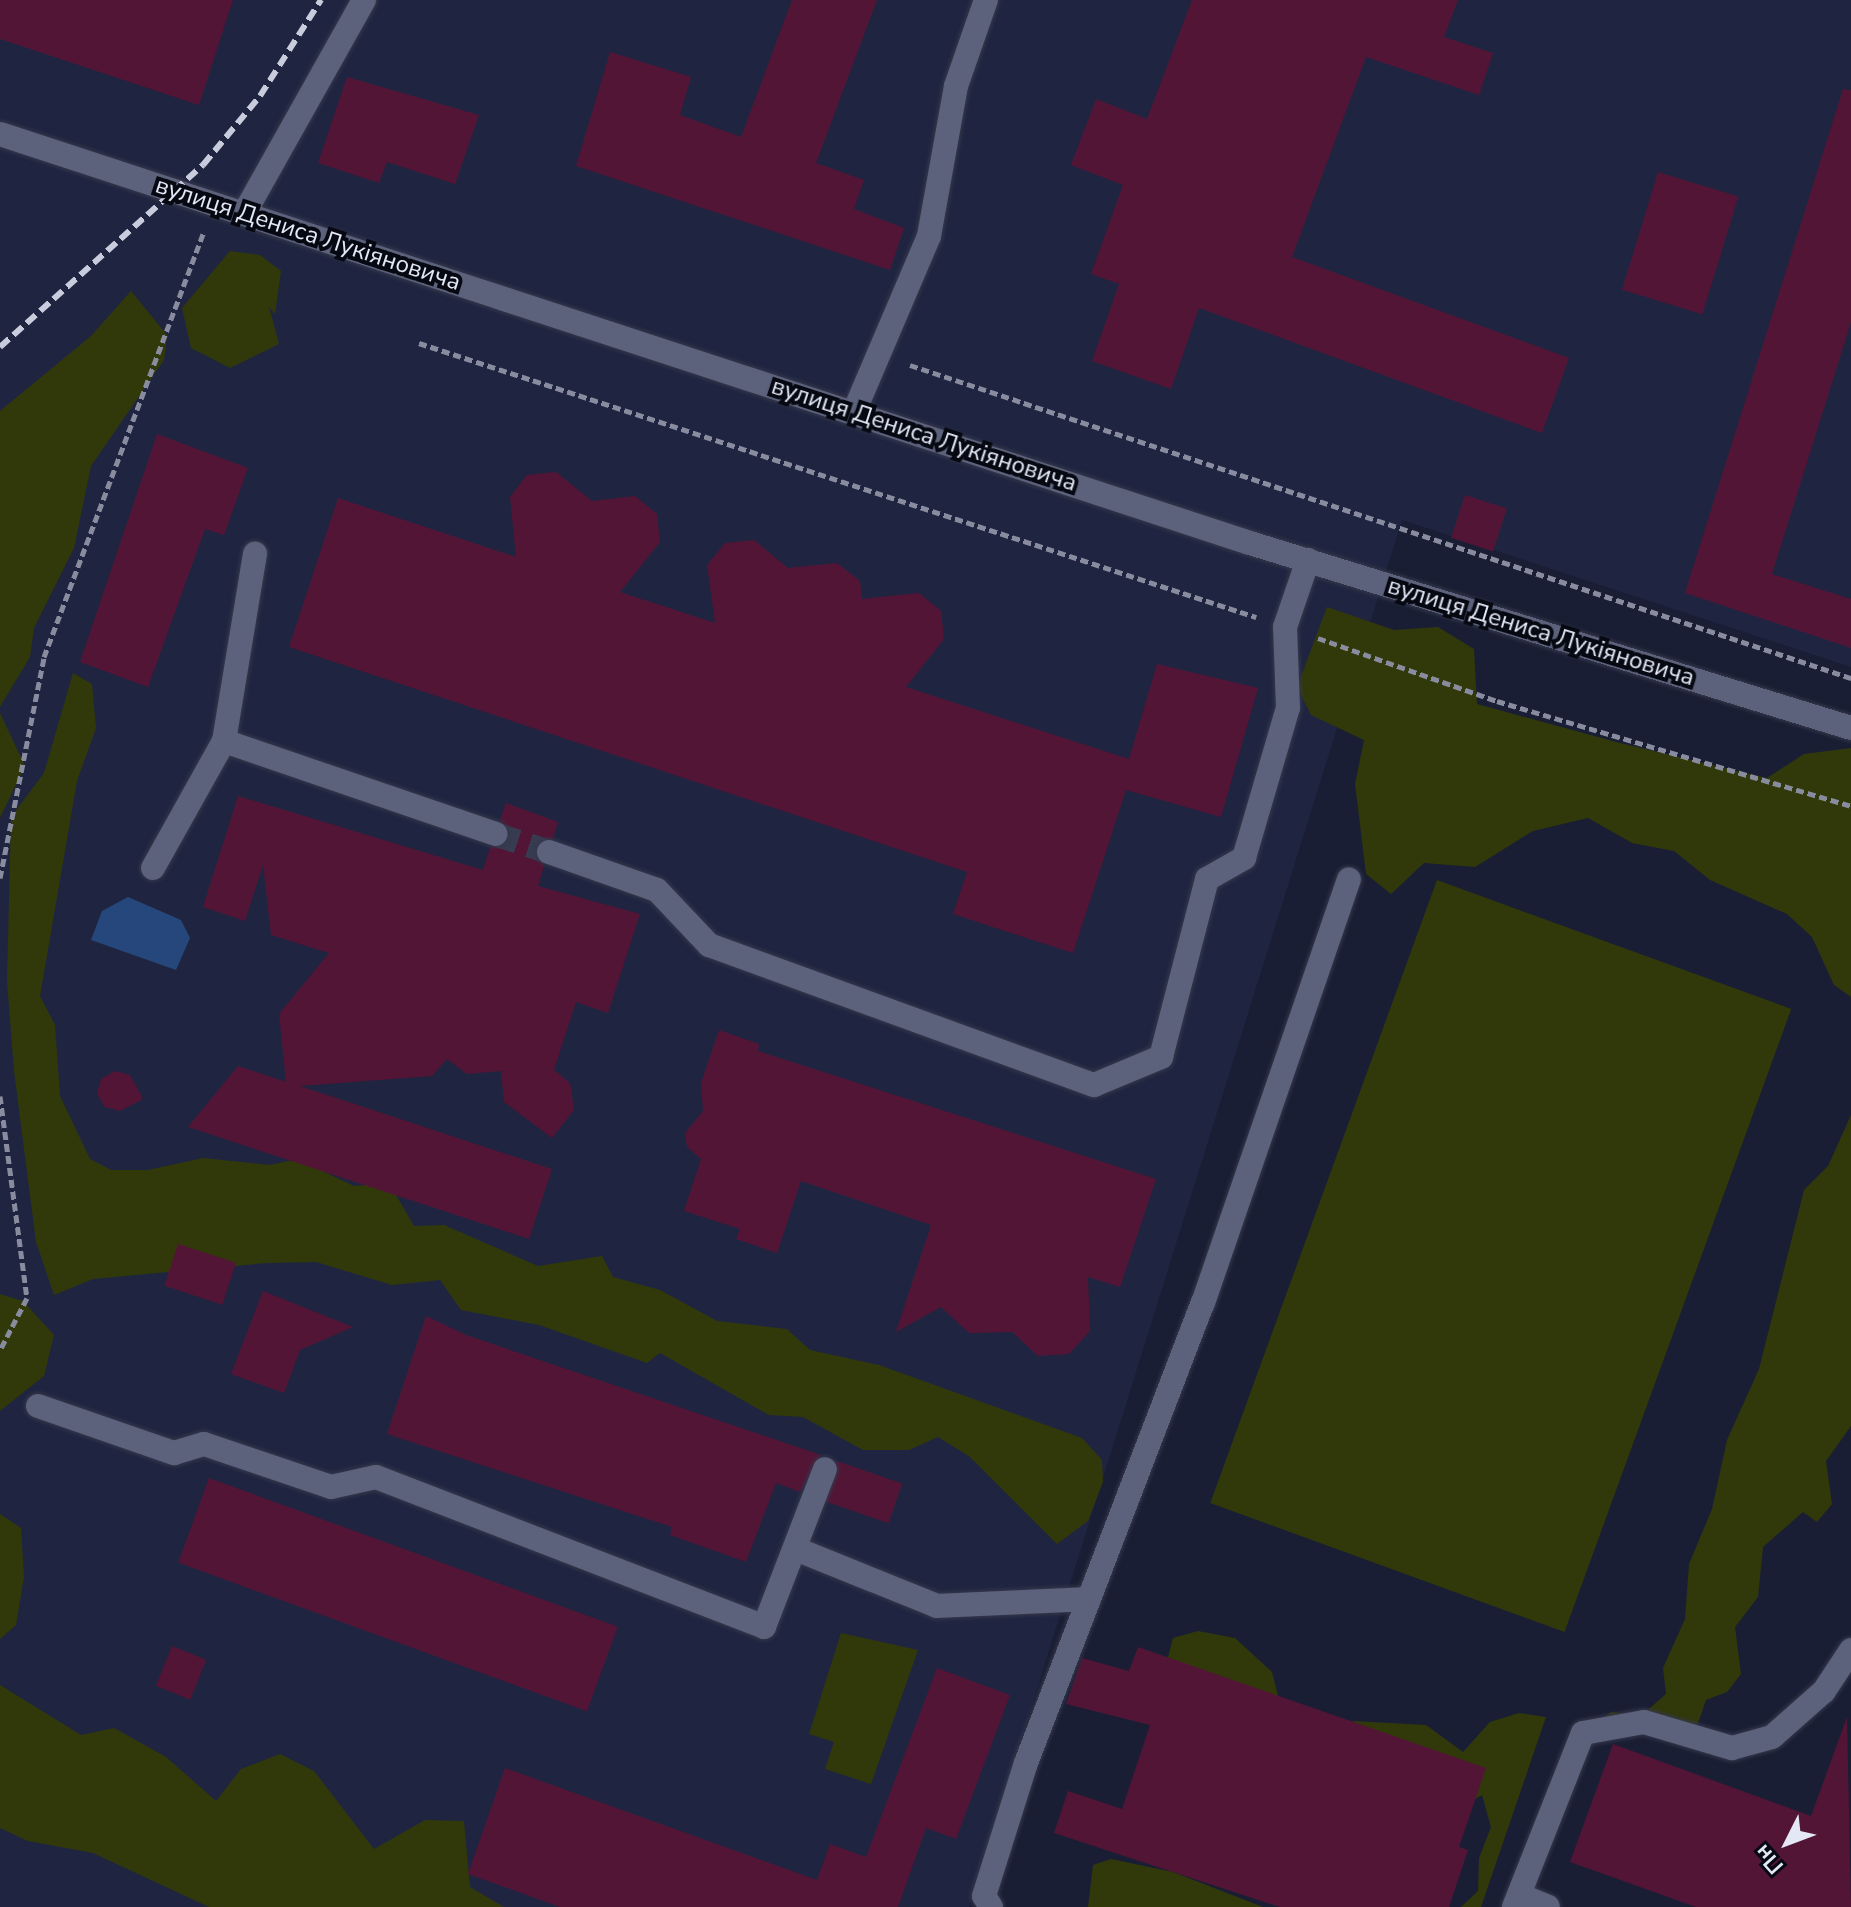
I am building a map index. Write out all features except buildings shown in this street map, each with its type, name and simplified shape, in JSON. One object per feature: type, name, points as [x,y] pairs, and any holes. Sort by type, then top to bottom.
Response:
[{"type":"street","points":[[245,212],[364,0]]},
{"type":"street","points":[[854,412],[929,236],[956,86],[986,0]]},
{"type":"street","name":"вулиця Дениса Лукіяновича","points":[[0,134],[1308,560],[1851,728]]},
{"type":"street","points":[[153,868],[224,741],[255,554]]},
{"type":"street","points":[[549,852],[657,890],[709,945],[1094,1085],[1161,1057],[1207,879],[1244,858],[1288,708],[1285,627],[1308,560]]},
{"type":"street","points":[[224,741],[495,834]]},
{"type":"street","points":[[991,1907],[984,1896],[1026,1763],[1203,1303],[1349,879]]},
{"type":"street","points":[[38,1406],[174,1453],[204,1444],[331,1487],[376,1477],[764,1627],[825,1469]]},
{"type":"street","points":[[796,1549],[937,1606],[1089,1599]]},
{"type":"street","points":[[1548,1907],[1516,1901],[1583,1733],[1644,1722],[1732,1748],[1772,1737],[1824,1691],[1851,1650]]},
{"type":"path","points":[[0,878],[44,657],[216,202]]},
{"type":"path","points":[[419,343],[1285,627],[1497,701],[1851,806]]},
{"type":"path","points":[[878,355],[1851,678]]},
{"type":"path","points":[[0,1096],[27,1298],[0,1350]]},
{"type":"shaded area","points":[[0,0],[1851,0],[1851,667],[1402,520],[969,1907],[0,1907]]},
{"type":"green space","points":[[230,251],[260,255],[281,271],[275,314],[269,307],[279,344],[230,368],[191,348],[182,308]]},
{"type":"green space","points":[[131,291],[167,335],[164,360],[91,466],[74,548],[34,628],[30,657],[0,707],[0,411],[91,336]]},
{"type":"green space","points":[[1327,607],[1394,630],[1438,627],[1474,649],[1477,704],[1616,742],[1767,778],[1804,754],[1851,748],[1851,997],[1834,985],[1812,937],[1787,914],[1710,880],[1674,851],[1632,843],[1588,818],[1533,831],[1475,867],[1424,863],[1391,894],[1366,874],[1355,784],[1364,740],[1311,715],[1297,687]]},
{"type":"green space","points":[[73,673],[92,684],[96,728],[77,781],[40,996],[55,1025],[60,1096],[90,1159],[111,1170],[148,1170],[203,1158],[270,1165],[297,1159],[354,1186],[389,1183],[414,1226],[444,1225],[538,1266],[602,1256],[613,1277],[660,1290],[717,1321],[787,1329],[810,1350],[879,1365],[1082,1438],[1102,1460],[1103,1482],[1088,1521],[1057,1544],[970,1457],[938,1437],[909,1450],[863,1450],[803,1417],[769,1415],[660,1353],[647,1363],[539,1325],[461,1310],[440,1280],[392,1285],[316,1262],[266,1263],[93,1279],[54,1295],[36,1242],[14,1071],[7,981],[11,817],[44,773]]},
{"type":"green space","points":[[0,713],[25,766],[0,818]]},
{"type":"green space","points":[[1437,880],[1791,1009],[1565,1632],[1210,1503]]},
{"type":"green space","points":[[1851,1115],[1851,1426],[1826,1461],[1832,1504],[1817,1522],[1803,1512],[1763,1547],[1758,1597],[1735,1627],[1741,1674],[1727,1692],[1706,1700],[1692,1741],[1652,1725],[1584,1747],[1583,1733],[1611,1712],[1642,1715],[1666,1694],[1663,1668],[1685,1619],[1689,1564],[1712,1509],[1727,1440],[1759,1369],[1804,1190],[1828,1166]]},
{"type":"green space","points":[[0,1294],[23,1301],[54,1335],[44,1376],[0,1411]]},
{"type":"green space","points":[[0,1514],[21,1528],[24,1577],[16,1625],[0,1639]]},
{"type":"green space","points":[[1198,1631],[1235,1638],[1272,1672],[1283,1716],[1162,1680],[1173,1638]]},
{"type":"green space","points":[[841,1633],[918,1650],[871,1784],[825,1769],[834,1742],[809,1734]]},
{"type":"green space","points":[[0,1685],[81,1735],[114,1728],[166,1757],[216,1801],[241,1769],[280,1754],[314,1771],[374,1849],[425,1820],[464,1821],[470,1887],[504,1907],[209,1907],[93,1853],[28,1841],[0,1828]]},
{"type":"green space","points":[[1519,1713],[1546,1717],[1481,1907],[1461,1907],[1478,1891],[1479,1858],[1491,1827],[1482,1795],[1461,1807],[1323,1734],[1354,1721],[1426,1725],[1463,1752],[1490,1722]]},
{"type":"green space","points":[[1111,1859],[1173,1872],[1263,1907],[1088,1907],[1093,1865]]},
{"type":"water","points":[[128,897],[181,920],[190,938],[176,970],[91,940],[102,911]]},
{"type":"tunnel","points":[[495,834],[549,852]]},
{"type":"railway","points":[[0,347],[203,165],[260,96],[321,0]]}]
